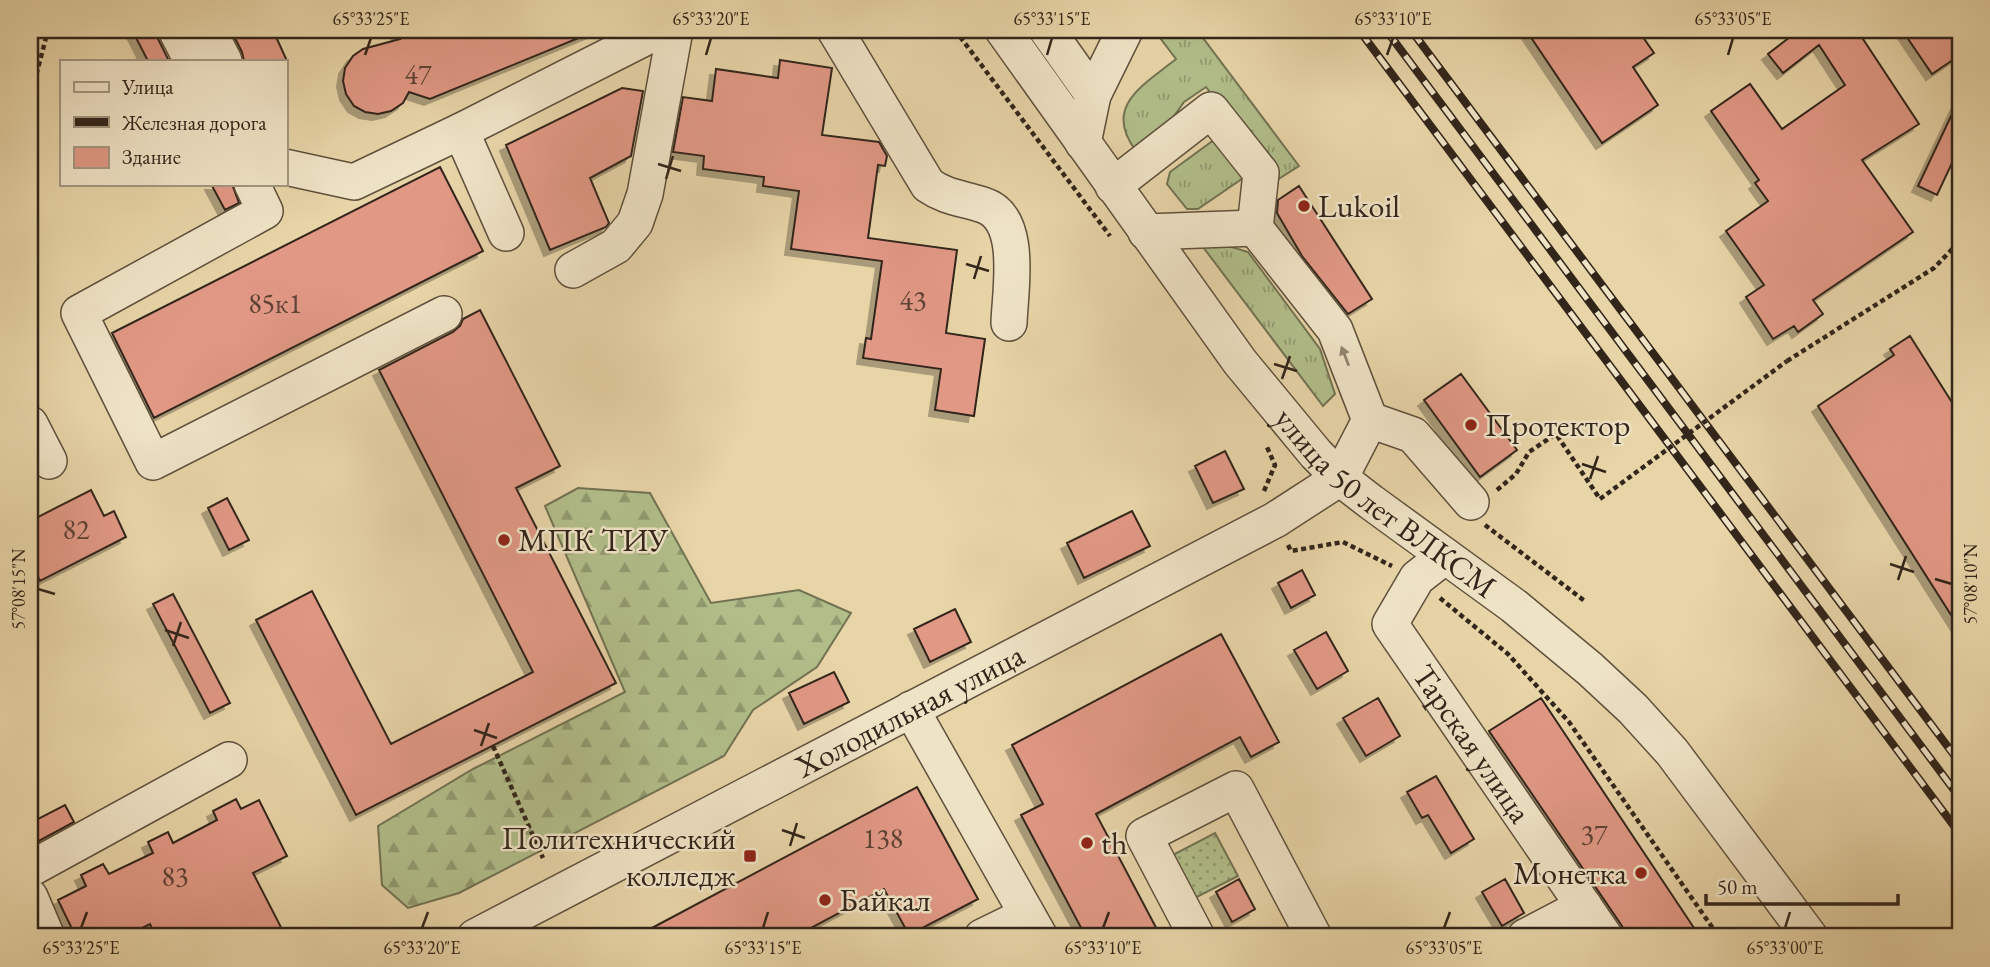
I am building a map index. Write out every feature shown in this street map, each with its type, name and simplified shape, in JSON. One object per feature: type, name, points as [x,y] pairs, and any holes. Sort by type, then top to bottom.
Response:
[{"type":"street","points":[[176,30],[191,60]]},
{"type":"street","points":[[208,30],[223,60]]},
{"type":"street","points":[[287,167],[354,182],[660,30]]},
{"type":"street","points":[[573,270],[616,246],[635,223],[645,194],[675,30]]},
{"type":"street","points":[[835,30],[928,185],[943,195],[987,206],[1004,220],[1011,241],[1009,323]]},
{"type":"street","name":"улица 50 лет ВЛКСМ","points":[[1003,30],[1240,362],[1292,427],[1340,478],[1514,606],[1590,669],[1633,709],[1672,752],[1810,937]]},
{"type":"street","points":[[1047,30],[1093,95]]},
{"type":"street","points":[[1083,143],[1093,95],[1125,30]]},
{"type":"street","points":[[1114,186],[1211,110],[1261,173],[1255,228],[1335,330],[1370,420],[1340,478]]},
{"type":"street","points":[[461,131],[506,233]]},
{"type":"street","points":[[253,186],[265,211],[79,313],[153,462],[444,314]]},
{"type":"street","points":[[1146,232],[1255,228]]},
{"type":"street","points":[[1370,420],[1413,435],[1481,507]]},
{"type":"street","points":[[30,424],[48,461]]},
{"type":"street","name":"Холодильная улица","points":[[475,937],[1275,520],[1340,478]]},
{"type":"street","name":"Тарская улица","points":[[1445,556],[1417,578],[1390,624],[1605,937]]},
{"type":"street","points":[[911,709],[1033,926],[982,937]]},
{"type":"street","points":[[30,869],[229,760]]},
{"type":"street","points":[[1197,937],[1144,836],[1236,789],[1314,937]]},
{"type":"street","points":[[30,897],[47,937]]},
{"type":"street","points":[[1525,937],[1584,906]]},
{"type":"path","points":[[30,99],[48,30]]},
{"type":"path","points":[[1586,602],[1481,507],[1516,474],[1530,452],[1556,434],[1600,499],[1787,361],[1934,268],[1960,242]]},
{"type":"path","points":[[1374,557],[1398,522]]},
{"type":"path","points":[[493,746],[543,858]]},
{"type":"green space","points":[[1154,30],[1197,30],[1299,166],[1277,180],[1206,87],[1184,102],[1157,140],[1136,151],[1123,121],[1125,109],[1140,88],[1176,59]]},
{"type":"green space","points":[[1218,137],[1246,176],[1198,209],[1187,209],[1167,184],[1170,172]]},
{"type":"green space","points":[[1209,240],[1248,252],[1320,349],[1335,394],[1323,406],[1200,243]]},
{"type":"green space","points":[[578,488],[650,493],[711,603],[799,590],[851,613],[817,667],[753,710],[724,756],[459,893],[408,908],[382,885],[378,826],[473,769],[625,692],[545,506]]},
{"type":"green space","points":[[1215,833],[1238,876],[1189,901],[1167,858]]},
{"type":"building","points":[[132,30],[156,30],[168,60],[147,60]]},
{"type":"building","points":[[231,30],[273,30],[287,60],[244,60]]},
{"type":"building","points":[[396,30],[598,30],[430,99],[409,92],[403,103],[391,111],[378,114],[365,112],[354,106],[346,94],[343,81],[345,68],[353,56],[363,49],[400,39]]},
{"type":"building","points":[[1526,30],[1638,30],[1654,53],[1633,67],[1658,105],[1602,143]]},
{"type":"building","points":[[1799,30],[1857,30],[1919,124],[1862,160],[1913,232],[1813,300],[1823,314],[1798,332],[1794,326],[1773,339],[1746,297],[1764,285],[1726,231],[1768,201],[1755,183],[1759,180],[1711,111],[1750,84],[1782,129],[1845,85],[1819,45],[1783,73],[1768,54]]},
{"type":"building","points":[[1902,30],[1955,30],[1960,37],[1960,55],[1932,74]]},
{"type":"building","points":[[780,60],[832,68],[822,135],[879,142],[887,156],[885,166],[878,165],[868,238],[957,250],[946,333],[985,339],[974,416],[935,410],[941,369],[863,358],[866,338],[871,339],[882,261],[791,249],[799,191],[763,186],[764,177],[703,169],[704,156],[673,152],[683,97],[712,101],[716,69],[778,78]]},
{"type":"building","points":[[622,88],[643,91],[631,156],[590,178],[609,223],[606,227],[550,250],[506,145]]},
{"type":"building","points":[[1960,97],[1960,146],[1937,195],[1918,186]]},
{"type":"building","points":[[440,167],[483,251],[154,418],[112,333]]},
{"type":"building","points":[[212,186],[233,186],[239,203],[225,210]]},
{"type":"building","points":[[1299,186],[1372,299],[1348,314],[1302,256],[1277,213],[1278,200]]},
{"type":"building","name":"МПК ТИУ","points":[[480,310],[560,466],[516,488],[616,683],[356,815],[256,620],[312,591],[391,744],[533,672],[379,370],[453,332],[463,319]]},
{"type":"building","points":[[1910,336],[1960,415],[1960,629],[1818,406],[1894,355],[1890,349]]},
{"type":"building","name":"Протектор","points":[[1461,374],[1517,450],[1480,477],[1424,400]]},
{"type":"building","points":[[1225,451],[1244,489],[1213,503],[1195,466]]},
{"type":"building","points":[[91,490],[104,516],[114,511],[126,537],[40,581],[30,559],[30,521]]},
{"type":"building","points":[[227,498],[249,540],[229,550],[208,508]]},
{"type":"building","points":[[1132,511],[1150,546],[1084,578],[1067,543]]},
{"type":"building","points":[[1302,570],[1315,595],[1291,608],[1278,583]]},
{"type":"building","points":[[173,594],[230,703],[210,713],[153,604]]},
{"type":"building","points":[[955,609],[971,642],[930,662],[914,629]]},
{"type":"building","points":[[1326,632],[1348,671],[1317,689],[1294,650]]},
{"type":"building","points":[[1221,634],[1279,742],[1251,757],[1240,737],[1096,814],[1161,937],[1086,937],[1021,815],[1043,804],[1012,745]]},
{"type":"building","points":[[834,672],[849,702],[804,724],[789,693]]},
{"type":"building","points":[[1378,698],[1400,736],[1366,756],[1343,718]]},
{"type":"building","points":[[1541,698],[1700,937],[1626,937],[1622,926],[1489,731]]},
{"type":"building","points":[[1436,776],[1474,839],[1451,853],[1428,815],[1422,818],[1407,792]]},
{"type":"building","points":[[917,787],[978,899],[909,935],[884,889],[794,937],[635,937]]},
{"type":"building","points":[[236,799],[241,809],[259,800],[287,856],[253,873],[286,937],[156,937],[150,924],[123,937],[76,937],[58,900],[86,886],[81,875],[103,864],[109,874],[153,853],[148,842],[168,832],[173,843],[217,820],[213,811]]},
{"type":"building","points":[[65,805],[74,822],[37,842],[30,823]]},
{"type":"building","points":[[1239,879],[1255,909],[1232,922],[1216,892]]},
{"type":"building","points":[[1505,879],[1524,913],[1502,926],[1482,892]]},
{"type":"railway","points":[[1359,30],[1960,834]]},
{"type":"railway","points":[[1386,30],[1960,798]]},
{"type":"railway","points":[[1411,30],[1960,763]]},
{"type":"place","name":"Lukoil","points":[[1304,206]]},
{"type":"place","name":"Протектор","points":[[1471,425]]},
{"type":"place","name":"МПК ТИУ","points":[[504,540]]},
{"type":"place","name":"th","points":[[1087,843]]},
{"type":"place","name":"Политехнический колледж","points":[[750,856]]},
{"type":"place","name":"Монетка","points":[[1641,873]]},
{"type":"place","name":"Байкал","points":[[825,900]]}]
